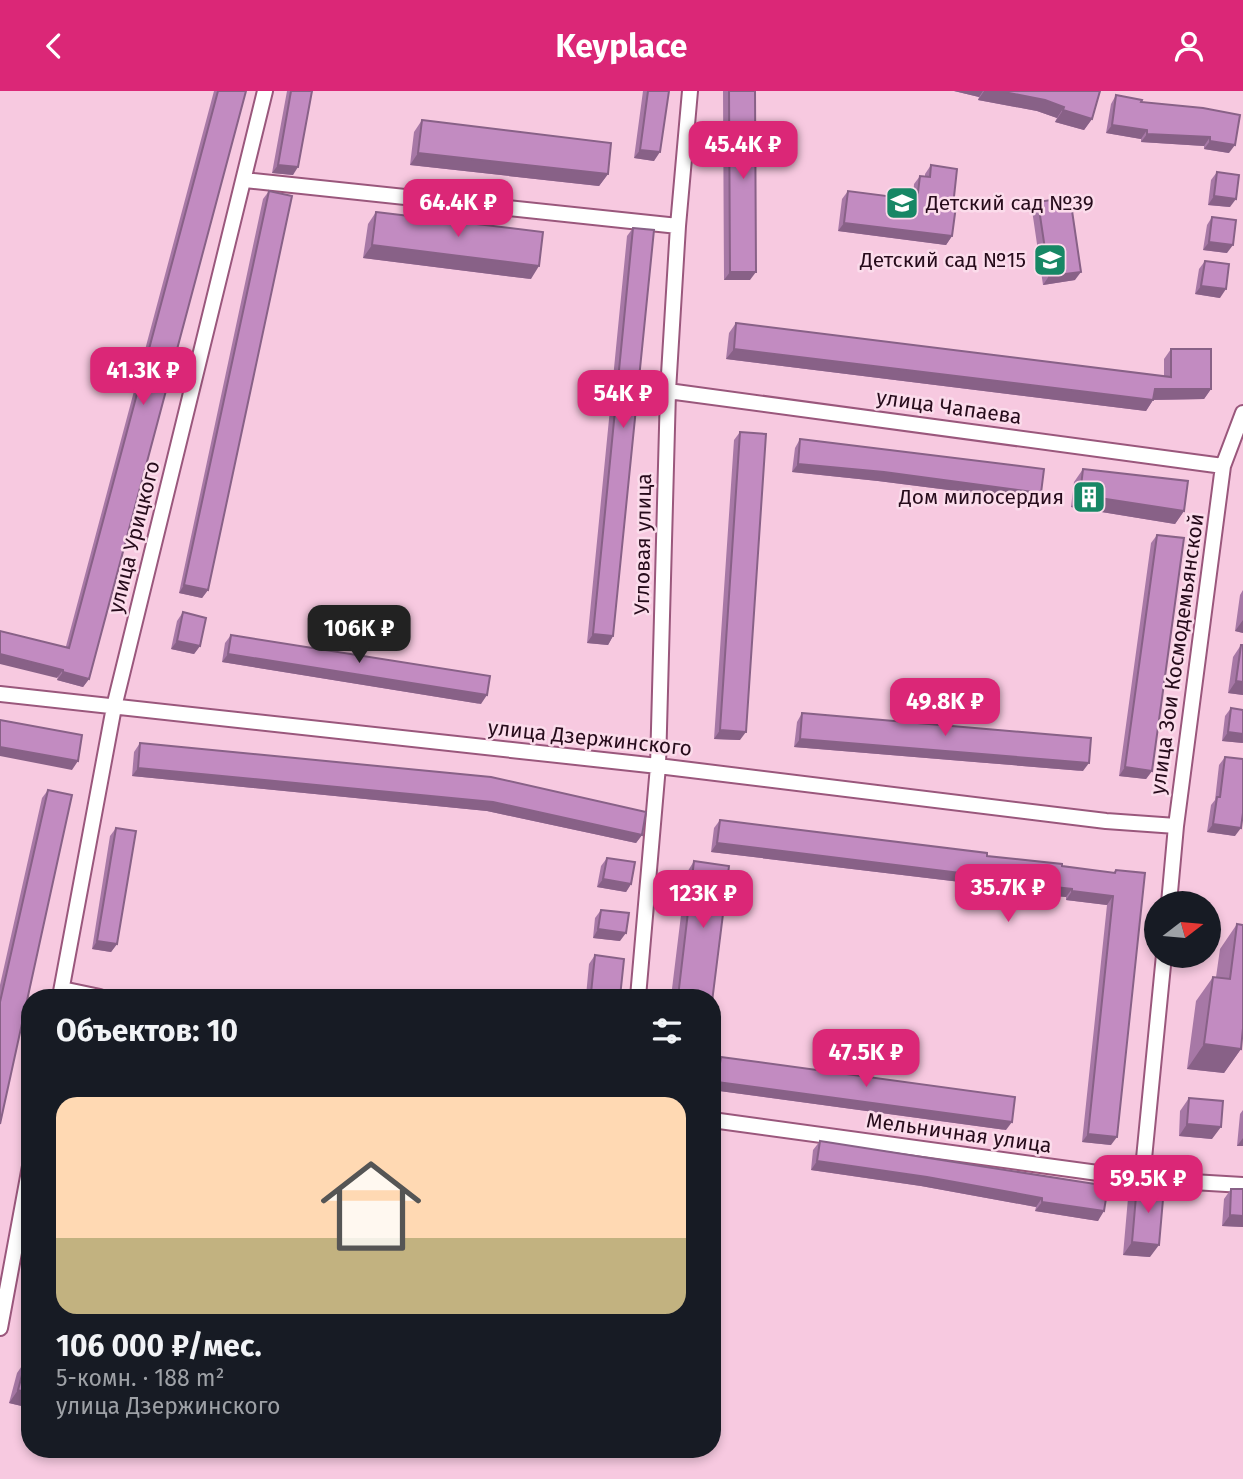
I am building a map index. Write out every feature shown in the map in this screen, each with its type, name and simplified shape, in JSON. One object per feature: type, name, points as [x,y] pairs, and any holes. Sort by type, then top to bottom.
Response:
[{"type":"street","name":"улица Урицкого","points":[[62,989],[114,707],[265,91]]},
{"type":"street","name":"Угловая улица","points":[[639,989],[658,766],[668,391],[690,91]]},
{"type":"street","points":[[245,180],[678,226]]},
{"type":"street","name":"улица Чапаева","points":[[668,391],[1223,465]]},
{"type":"street","name":"улица Зои Космодемьянской","points":[[1169,891],[1223,465],[1243,413]]},
{"type":"street","name":"улица Дзержинского","points":[[0,694],[658,766],[1106,821],[1176,826]]},
{"type":"street","points":[[1142,1179],[1163,968]]},
{"type":"street","name":"Мельничная улица","points":[[721,1121],[1142,1179],[1243,1185]]},
{"type":"street","points":[[0,1328],[21,1214]]},
{"type":"building","points":[[218,91],[246,91],[89,679],[0,654],[0,631],[69,648]]},
{"type":"building","points":[[291,91],[312,91],[298,167],[278,165]]},
{"type":"building","points":[[648,91],[669,91],[660,152],[640,150]]},
{"type":"building","points":[[729,91],[755,91],[756,272],[730,272]]},
{"type":"building","points":[[999,91],[1100,91],[1092,119],[1063,110],[1064,107],[1045,100]]},
{"type":"building","points":[[1116,95],[1142,100],[1141,102],[1203,108],[1240,115],[1235,145],[1210,141],[1210,137],[1147,134],[1147,130],[1112,125]]},
{"type":"building","points":[[422,120],[611,143],[608,174],[418,153]]},
{"type":"building","points":[[931,165],[957,169],[952,236],[844,223],[848,191],[917,200],[920,176],[930,177]]},
{"type":"building","points":[[1217,172],[1239,175],[1236,199],[1214,196]]},
{"type":"building","points":[[269,191],[292,196],[208,590],[184,585]]},
{"type":"building","points":[[1070,197],[1081,272],[1049,276],[1038,202]]},
{"type":"building","points":[[376,212],[543,232],[539,266],[372,245]]},
{"type":"building","points":[[1212,217],[1236,220],[1233,245],[1209,242]]},
{"type":"building","points":[[633,228],[654,230],[613,636],[593,634]]},
{"type":"building","points":[[1205,261],[1229,264],[1226,289],[1201,286]]},
{"type":"building","points":[[736,323],[1171,377],[1171,349],[1211,349],[1211,389],[1155,389],[1153,400],[734,349]]},
{"type":"building","points":[[740,432],[766,434],[746,732],[720,730]]},
{"type":"building","points":[[800,439],[1044,469],[1041,493],[884,472],[798,464]]},
{"type":"building","points":[[1083,469],[1188,481],[1184,511],[1080,495]]},
{"type":"building","points":[[1157,535],[1184,538],[1152,771],[1125,767]]},
{"type":"building","points":[[183,612],[206,618],[200,646],[177,641]]},
{"type":"building","points":[[231,635],[490,676],[487,695],[228,654]]},
{"type":"building","points":[[1243,645],[1243,682],[1236,681]]},
{"type":"building","points":[[1231,708],[1243,710],[1243,734],[1228,732]]},
{"type":"building","points":[[802,713],[1091,738],[1089,763],[800,739]]},
{"type":"building","points":[[0,720],[82,735],[78,761],[0,747]]},
{"type":"building","points":[[140,743],[491,777],[646,812],[642,835],[493,802],[138,768]]},
{"type":"building","points":[[1225,757],[1243,759],[1241,828],[1213,824],[1217,797],[1220,797]]},
{"type":"building","points":[[48,790],[72,795],[30,989],[21,989],[21,1028],[0,1124],[0,1002]]},
{"type":"building","points":[[720,820],[987,853],[987,856],[1115,873],[1116,870],[1145,873],[1117,1137],[1088,1134],[1113,896],[1000,881],[1000,878],[717,843]]},
{"type":"building","points":[[116,828],[136,831],[117,944],[97,941]]},
{"type":"building","points":[[607,858],[635,862],[631,884],[603,879]]},
{"type":"building","points":[[694,861],[729,866],[714,989],[679,989]]},
{"type":"building","points":[[601,910],[629,913],[626,933],[598,929]]},
{"type":"building","points":[[1237,924],[1243,925],[1241,1049],[1204,1044],[1213,977],[1230,979]]},
{"type":"building","points":[[595,955],[624,959],[621,989],[591,989]]},
{"type":"building","points":[[721,1057],[1015,1097],[1012,1122],[721,1083]]},
{"type":"building","points":[[1189,1098],[1223,1101],[1221,1127],[1187,1124]]},
{"type":"building","points":[[820,1141],[1108,1186],[1104,1211],[1042,1202],[1042,1198],[927,1177],[817,1161]]},
{"type":"building","points":[[1137,1185],[1164,1188],[1159,1245],[1132,1242]]},
{"type":"building","points":[[1231,1189],[1243,1189],[1243,1216],[1230,1215]]},
{"type":"place","name":"Детский сад №39","points":[[902,203]]},
{"type":"place","name":"Детский сад №15","points":[[1050,260]]},
{"type":"place","name":"Дом милосердия","points":[[1089,497]]}]
